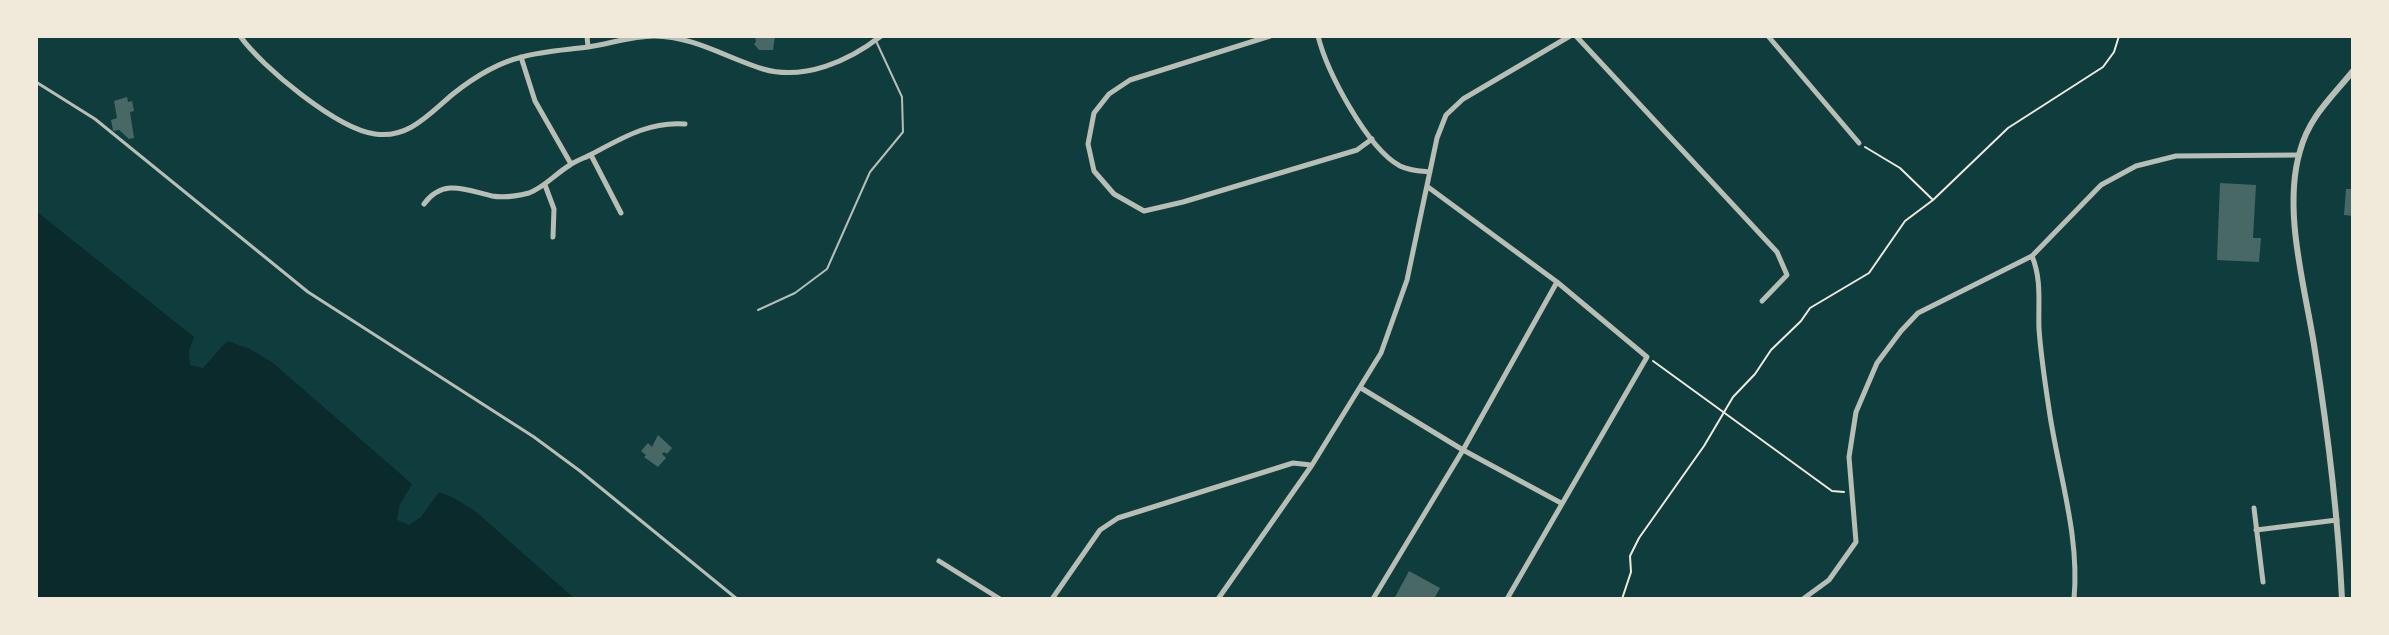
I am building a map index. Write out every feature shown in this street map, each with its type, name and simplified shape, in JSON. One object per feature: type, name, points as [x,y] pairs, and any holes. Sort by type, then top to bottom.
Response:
[{"type":"street","points":[[240,36],[252,52],[289,86],[359,130],[377,134],[405,130],[418,124],[454,93],[488,70],[521,57],[653,36],[693,42],[764,69],[790,73],[823,67],[879,38]]},
{"type":"street","points":[[587,36],[588,47]]},
{"type":"street","points":[[1270,36],[1130,80],[1109,94],[1094,113],[1088,144],[1094,171],[1114,194],[1144,211],[1357,150],[1372,139]]},
{"type":"street","points":[[1318,36],[1331,75],[1372,139],[1397,164],[1413,171],[1430,172]]},
{"type":"street","points":[[1218,599],[1312,465],[1381,353],[1407,280],[1437,138],[1446,115],[1463,99],[1573,36],[1777,252],[1787,275],[1762,301]]},
{"type":"street","points":[[1768,36],[1859,143]]},
{"type":"street","points":[[521,57],[535,101],[571,164]]},
{"type":"street","points":[[2342,599],[2338,520],[2295,229],[2299,155],[2309,124],[2353,71]]},
{"type":"street","points":[[36,82],[95,119],[308,292],[534,437],[737,599]]},
{"type":"street","points":[[424,204],[432,194],[448,187],[467,188],[493,196],[528,193],[618,138],[670,123],[685,124]]},
{"type":"street","points":[[591,155],[621,213]]},
{"type":"street","points":[[1803,599],[1829,580],[1856,542],[1849,457],[1856,412],[1877,363],[1918,313],[2032,256],[2101,185],[2136,166],[2176,156],[2299,155]]},
{"type":"street","points":[[545,185],[554,209],[553,237]]},
{"type":"street","points":[[1428,187],[1557,282],[1647,357],[1507,599]]},
{"type":"street","points":[[2032,256],[2039,273],[2039,328],[2049,412],[2067,505],[2076,575],[2074,599]]},
{"type":"street","points":[[1373,599],[1463,450],[1557,282]]},
{"type":"street","points":[[1361,388],[1463,450],[1562,504]]},
{"type":"street","points":[[1052,599],[1100,530],[1118,518],[1293,463],[1312,465]]},
{"type":"street","points":[[2254,508],[2263,582]]},
{"type":"street","points":[[2256,530],[2338,520]]},
{"type":"street","points":[[939,561],[1000,599]]},
{"type":"lane","points":[[758,310],[795,293],[827,269],[870,172],[903,132],[902,97],[879,38]]},
{"type":"path","points":[[1622,599],[1631,572],[1630,556],[1639,538],[1704,446],[1733,397],[1810,308],[1869,273],[1905,221],[1933,200],[2008,128],[2103,67],[2114,52],[2119,36]]},
{"type":"path","points":[[1859,143],[1900,168],[1933,200]]},
{"type":"path","points":[[1647,357],[1832,491]]},
{"type":"water","points":[[36,211],[194,337],[189,351],[190,365],[203,368],[227,341],[248,348],[272,362],[412,484],[399,506],[397,520],[409,525],[421,517],[439,492],[454,498],[475,511],[575,599],[36,599]]},
{"type":"building","points":[[755,36],[775,36],[773,50],[759,50],[754,44]]},
{"type":"building","points":[[127,97],[128,102],[132,101],[134,111],[130,112],[134,138],[129,139],[119,130],[113,131],[111,120],[117,118],[114,101]]},
{"type":"building","points":[[2220,183],[2256,185],[2253,238],[2261,238],[2259,262],[2217,260]]},
{"type":"building","points":[[2346,189],[2353,189],[2353,216],[2344,215]]},
{"type":"building","points":[[658,435],[672,448],[667,454],[662,454],[666,458],[658,467],[641,451],[648,443],[652,447]]},
{"type":"building","points":[[1409,571],[1440,588],[1434,599],[1394,599]]}]
